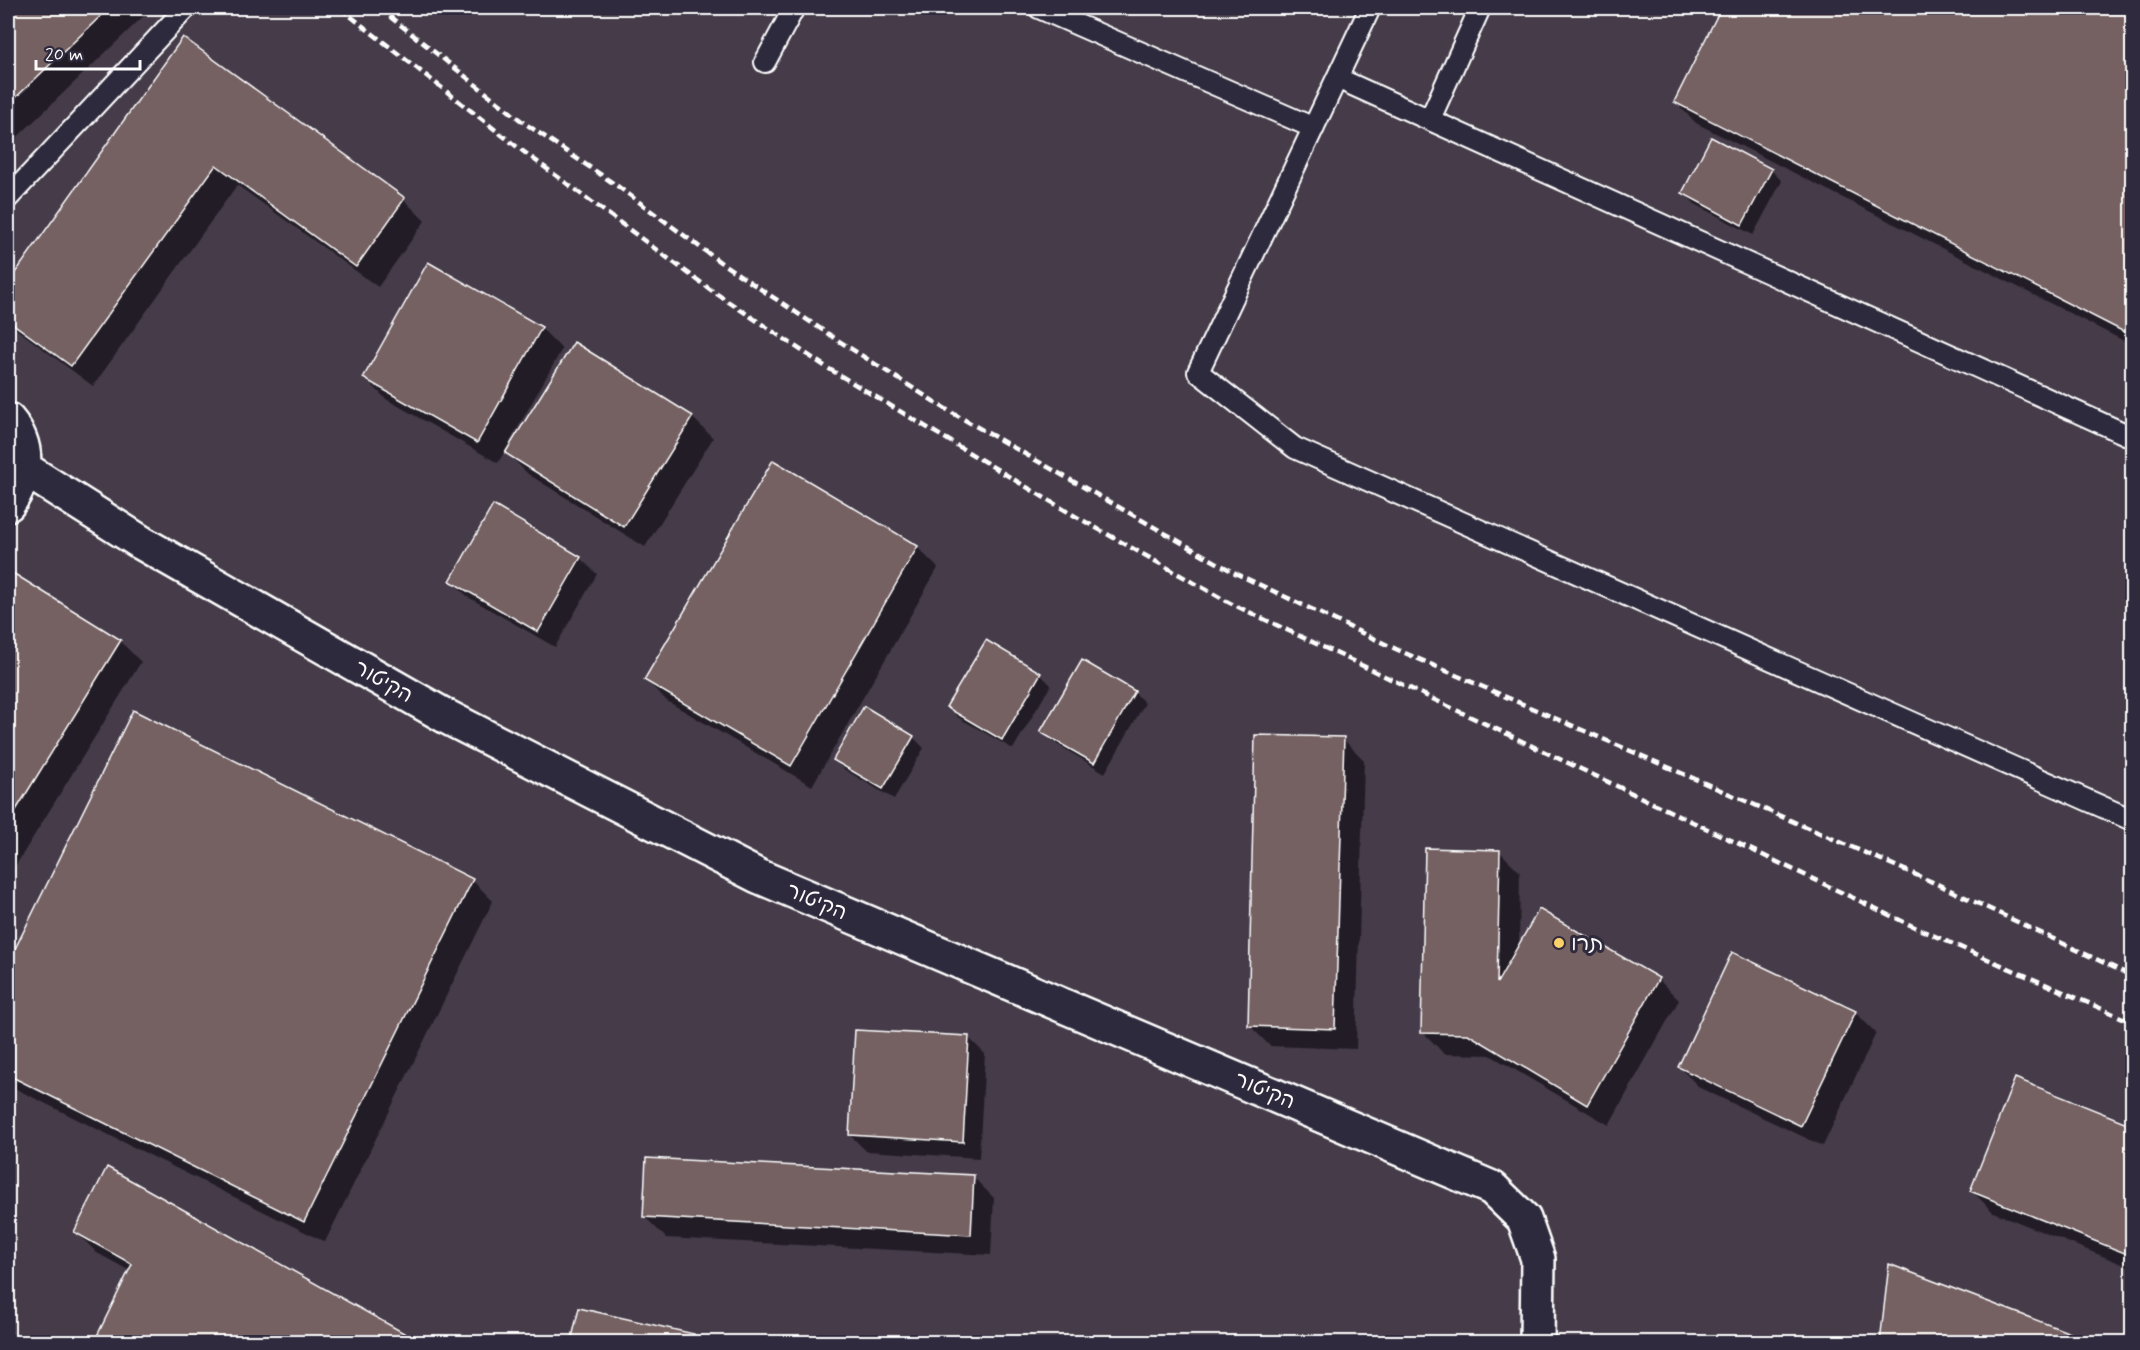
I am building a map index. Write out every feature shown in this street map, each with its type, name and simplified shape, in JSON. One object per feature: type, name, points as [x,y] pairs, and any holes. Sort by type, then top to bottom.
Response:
[{"type":"street","points":[[8,420],[16,429],[24,448],[24,469],[19,488],[8,504]]},
{"type":"street","name":"הקיטור","points":[[24,469],[142,543],[447,717],[758,876],[1492,1188],[1524,1219],[1538,1259],[1538,1342]]},
{"type":"lane","points":[[8,198],[186,8]]},
{"type":"lane","points":[[765,62],[794,8]]},
{"type":"lane","points":[[1039,8],[1314,128]]},
{"type":"lane","points":[[1368,8],[1314,128],[1198,372],[1295,448],[2133,820]]},
{"type":"lane","points":[[1430,119],[1480,8]]},
{"type":"lane","points":[[1337,78],[2133,437]]},
{"type":"shaded area","points":[[8,8],[2132,8],[2132,1342],[8,1342]]},
{"type":"building","points":[[8,8],[109,8],[8,105]]},
{"type":"building","points":[[1721,8],[2132,8],[2132,336],[1674,102]]},
{"type":"building","points":[[183,37],[405,198],[356,267],[216,165],[71,366],[8,320],[8,283]]},
{"type":"building","points":[[1711,137],[1772,169],[1742,225],[1682,193]]},
{"type":"building","points":[[428,262],[542,327],[477,443],[363,378]]},
{"type":"building","points":[[574,342],[693,416],[624,527],[505,453]]},
{"type":"building","points":[[773,460],[918,546],[791,766],[644,680]]},
{"type":"building","points":[[493,505],[581,557],[538,632],[450,581]]},
{"type":"building","points":[[8,570],[121,640],[8,823]]},
{"type":"building","points":[[986,640],[1041,673],[1002,740],[946,707]]},
{"type":"building","points":[[1082,660],[1135,691],[1094,763],[1040,732]]},
{"type":"building","points":[[864,706],[914,736],[883,789],[833,760]]},
{"type":"building","points":[[133,710],[473,879],[304,1222],[8,1075],[8,963]]},
{"type":"building","points":[[1255,735],[1344,737],[1335,1029],[1248,1026]]},
{"type":"building","name":"תרו","points":[[1425,848],[1500,850],[1497,983],[1539,909],[1659,978],[1587,1105],[1468,1034],[1421,1033]]},
{"type":"building","points":[[1732,952],[1856,1011],[1801,1126],[1678,1067]]},
{"type":"building","points":[[855,1030],[969,1036],[963,1142],[849,1135]]},
{"type":"building","points":[[2015,1078],[2132,1125],[2132,1256],[1970,1191]]},
{"type":"building","points":[[646,1158],[974,1175],[971,1235],[643,1217]]},
{"type":"building","points":[[107,1167],[420,1342],[94,1342],[132,1264],[74,1232]]},
{"type":"building","points":[[1889,1264],[2094,1342],[1880,1342]]},
{"type":"building","points":[[579,1308],[694,1334],[692,1342],[571,1342]]},
{"type":"railway","points":[[340,8],[516,146],[711,290],[826,367],[1075,516],[1230,603],[1921,930],[2132,1022]]},
{"type":"railway","points":[[379,8],[523,122],[616,185],[720,262],[836,339],[949,411],[1237,574],[1398,650],[1937,884],[2132,976]]},
{"type":"place","name":"תרו","points":[[1559,943]]}]
